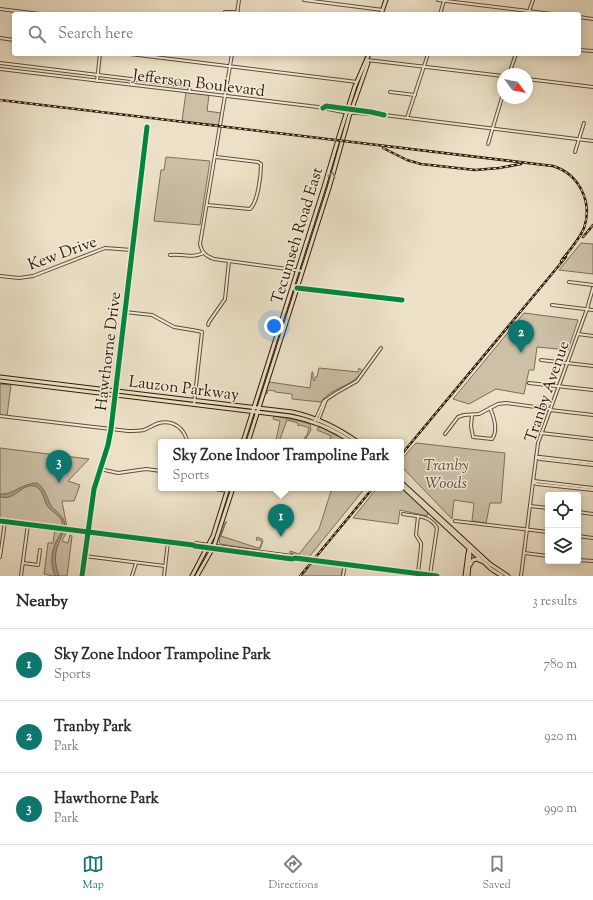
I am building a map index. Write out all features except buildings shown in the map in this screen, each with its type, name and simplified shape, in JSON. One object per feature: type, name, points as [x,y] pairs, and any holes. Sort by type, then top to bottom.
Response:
[{"type":"main road","points":[[383,10],[386,0]]},
{"type":"main road","name":"Tecumseh Road East","points":[[349,111],[368,63],[368,56]]},
{"type":"main road","name":"Tecumseh Road East","points":[[244,439],[329,188],[357,82],[367,60]]},
{"type":"main road","name":"Tecumseh Road East","points":[[249,439],[297,288],[300,270]]},
{"type":"main road","name":"Lauzon Parkway","points":[[0,377],[317,421],[348,439]]},
{"type":"main road","name":"Lauzon Parkway","points":[[0,381],[195,400],[300,414],[344,432],[354,439]]},
{"type":"main road","points":[[404,485],[491,569],[502,576]]},
{"type":"main road","points":[[404,488],[470,548],[508,576]]},
{"type":"main road","points":[[192,576],[209,546],[227,491]]},
{"type":"main road","points":[[197,576],[213,547],[232,491]]},
{"type":"main road","points":[[468,576],[470,548]]},
{"type":"main road","points":[[465,576],[470,548]]},
{"type":"main road","points":[[469,566],[473,560],[476,559],[484,562]]},
{"type":"street","points":[[237,12],[239,0]]},
{"type":"street","points":[[304,0],[383,10]]},
{"type":"street","points":[[438,0],[522,12]]},
{"type":"street","points":[[441,12],[444,0]]},
{"type":"street","points":[[529,12],[533,0]]},
{"type":"street","points":[[0,9],[19,12]]},
{"type":"street","points":[[581,17],[593,19]]},
{"type":"street","points":[[0,38],[12,40]]},
{"type":"street","points":[[581,50],[593,51]]},
{"type":"street","points":[[97,80],[100,56]]},
{"type":"street","points":[[150,56],[357,82]]},
{"type":"street","points":[[232,56],[200,244],[203,253],[214,259],[300,270]]},
{"type":"street","points":[[407,118],[427,56]]},
{"type":"street","points":[[511,68],[515,56]]},
{"type":"street","points":[[367,60],[497,75]]},
{"type":"street","points":[[0,63],[188,86],[190,92]]},
{"type":"street","points":[[23,72],[24,66]]},
{"type":"street","name":"Jefferson Boulevard","points":[[0,69],[323,108],[326,106],[349,111],[593,141]]},
{"type":"street","points":[[533,80],[593,87]]},
{"type":"street","points":[[168,84],[168,89]]},
{"type":"street","points":[[390,92],[415,95]]},
{"type":"street","points":[[488,144],[500,104]]},
{"type":"street","points":[[575,152],[584,122]]},
{"type":"street","name":"Hawthorne Drive","points":[[82,576],[94,489],[108,445],[111,429],[147,127]]},
{"type":"street","points":[[207,205],[250,209],[253,206],[258,192],[261,164],[258,162],[215,157]]},
{"type":"street","name":"Kew Drive","points":[[0,276],[19,278],[33,276],[105,248],[132,250]]},
{"type":"street","points":[[170,255],[197,256],[203,253]]},
{"type":"street","points":[[208,325],[225,298],[229,261]]},
{"type":"street","points":[[569,282],[593,286]]},
{"type":"street","name":"Tranby Avenue","points":[[521,576],[538,443],[587,309],[593,286]]},
{"type":"street","points":[[297,288],[402,300]]},
{"type":"street","points":[[552,305],[593,310]]},
{"type":"street","points":[[125,312],[152,315],[174,327],[198,330],[202,332],[194,404]]},
{"type":"street","points":[[578,334],[593,336]]},
{"type":"street","points":[[317,421],[324,401],[336,392],[357,381],[381,348]]},
{"type":"street","points":[[541,360],[593,366]]},
{"type":"street","points":[[529,383],[593,390]]},
{"type":"street","points":[[445,434],[458,417],[464,414],[479,414],[498,404],[593,415]]},
{"type":"street","points":[[472,415],[471,426],[473,437],[492,440],[494,438],[495,423],[490,408]]},
{"type":"street","points":[[0,416],[136,431],[146,429],[159,423],[173,423],[183,431],[186,439]]},
{"type":"street","points":[[541,433],[593,439]]},
{"type":"street","points":[[536,457],[593,464]]},
{"type":"street","points":[[100,469],[118,473],[146,469],[158,471]]},
{"type":"street","points":[[533,482],[537,484],[593,489]]},
{"type":"street","points":[[530,506],[545,508]]},
{"type":"street","points":[[581,512],[593,514]]},
{"type":"street","points":[[403,514],[428,519],[435,525],[436,528],[430,575]]},
{"type":"street","points":[[418,516],[416,535],[421,543],[418,574]]},
{"type":"street","points":[[0,521],[195,546],[209,546],[292,559],[295,558],[437,576]]},
{"type":"street","points":[[455,521],[545,532]]},
{"type":"street","points":[[0,557],[5,522]]},
{"type":"street","points":[[21,576],[28,524]]},
{"type":"street","points":[[581,536],[593,538]]},
{"type":"street","points":[[164,576],[168,542]]},
{"type":"street","points":[[23,563],[38,565],[40,550]]},
{"type":"street","points":[[524,553],[545,556]]},
{"type":"street","points":[[84,556],[165,566]]},
{"type":"street","points":[[581,560],[593,562]]},
{"type":"street","points":[[132,576],[136,563]]},
{"type":"street","points":[[343,576],[344,564]]},
{"type":"green space","points":[[186,92],[209,95],[207,111],[221,113],[220,125],[182,121]]},
{"type":"green space","points":[[166,157],[210,161],[200,225],[154,221],[161,170],[164,170]]},
{"type":"green space","points":[[581,243],[593,244],[593,274],[559,270]]},
{"type":"green space","points":[[524,313],[578,320],[568,350],[537,347],[534,370],[529,370],[524,394],[496,389],[469,404],[453,399]]},
{"type":"green space","points":[[319,368],[358,372],[359,368],[363,371],[352,381],[330,393],[321,402],[292,399],[292,394],[275,391],[268,390],[267,394],[265,393],[269,382],[310,388],[312,372],[313,380],[315,381]]},
{"type":"green space","points":[[0,384],[11,385],[7,416],[0,415]]},
{"type":"green space","points":[[274,416],[310,424],[311,430],[305,439],[309,428],[301,425],[298,426],[298,423],[287,420],[280,439],[276,439],[280,421],[273,419]]},
{"type":"green space","points":[[321,427],[343,439],[330,439],[331,436],[317,430]]},
{"type":"green space","name":"Tranby Woods","points":[[416,443],[505,453],[501,503],[490,503],[486,523],[472,521],[474,503],[454,500],[452,519],[404,469],[404,457]]},
{"type":"green space","points":[[0,448],[89,459],[68,481],[80,485],[74,501],[62,501],[67,528],[0,520]]},
{"type":"green space","points":[[404,490],[428,512],[427,516],[400,510],[398,524],[353,518],[375,491],[404,491]]},
{"type":"green space","points":[[331,491],[363,491],[309,557],[290,553],[290,551],[299,554],[319,529]]},
{"type":"green space","points":[[226,522],[221,536],[258,548],[262,542],[260,540],[256,540],[257,537],[263,541],[260,549],[220,544],[219,540]]},
{"type":"green space","points":[[55,529],[67,531],[62,541],[68,543],[70,535],[72,536],[67,576],[53,576],[44,574],[48,543],[53,543]]},
{"type":"green space","points":[[313,562],[342,566],[341,576],[302,576]]},
{"type":"shaded area","points":[[37,483],[43,490],[50,504],[62,516],[65,524],[56,557],[59,576],[55,576],[52,567],[52,553],[62,529],[62,522],[46,504],[41,491],[37,487],[30,486],[9,497],[0,497],[0,494],[10,493],[27,485]]},
{"type":"railway","points":[[0,100],[553,166],[570,175],[577,182],[582,190],[587,208],[584,228],[574,245],[561,261]]},
{"type":"railway","points":[[383,148],[407,160],[421,164],[475,170],[521,164]]},
{"type":"railway","points":[[583,237],[593,225]]},
{"type":"railway","points":[[404,451],[566,257]]},
{"type":"railway","points":[[300,576],[371,491]]},
{"type":"cycle path","points":[[323,108],[326,106],[384,115]]},
{"type":"cycle path","points":[[82,576],[94,489],[108,445],[111,429],[147,127]]},
{"type":"cycle path","points":[[297,288],[402,300]]},
{"type":"cycle path","points":[[0,521],[292,559],[295,558],[437,576]]},
{"type":"place","name":"Tranby Park","points":[[521,353]]},
{"type":"place","name":"Hawthorne Park","points":[[59,483]]},
{"type":"place","name":"Sky Zone Indoor Trampoline Park","points":[[281,537]]}]
